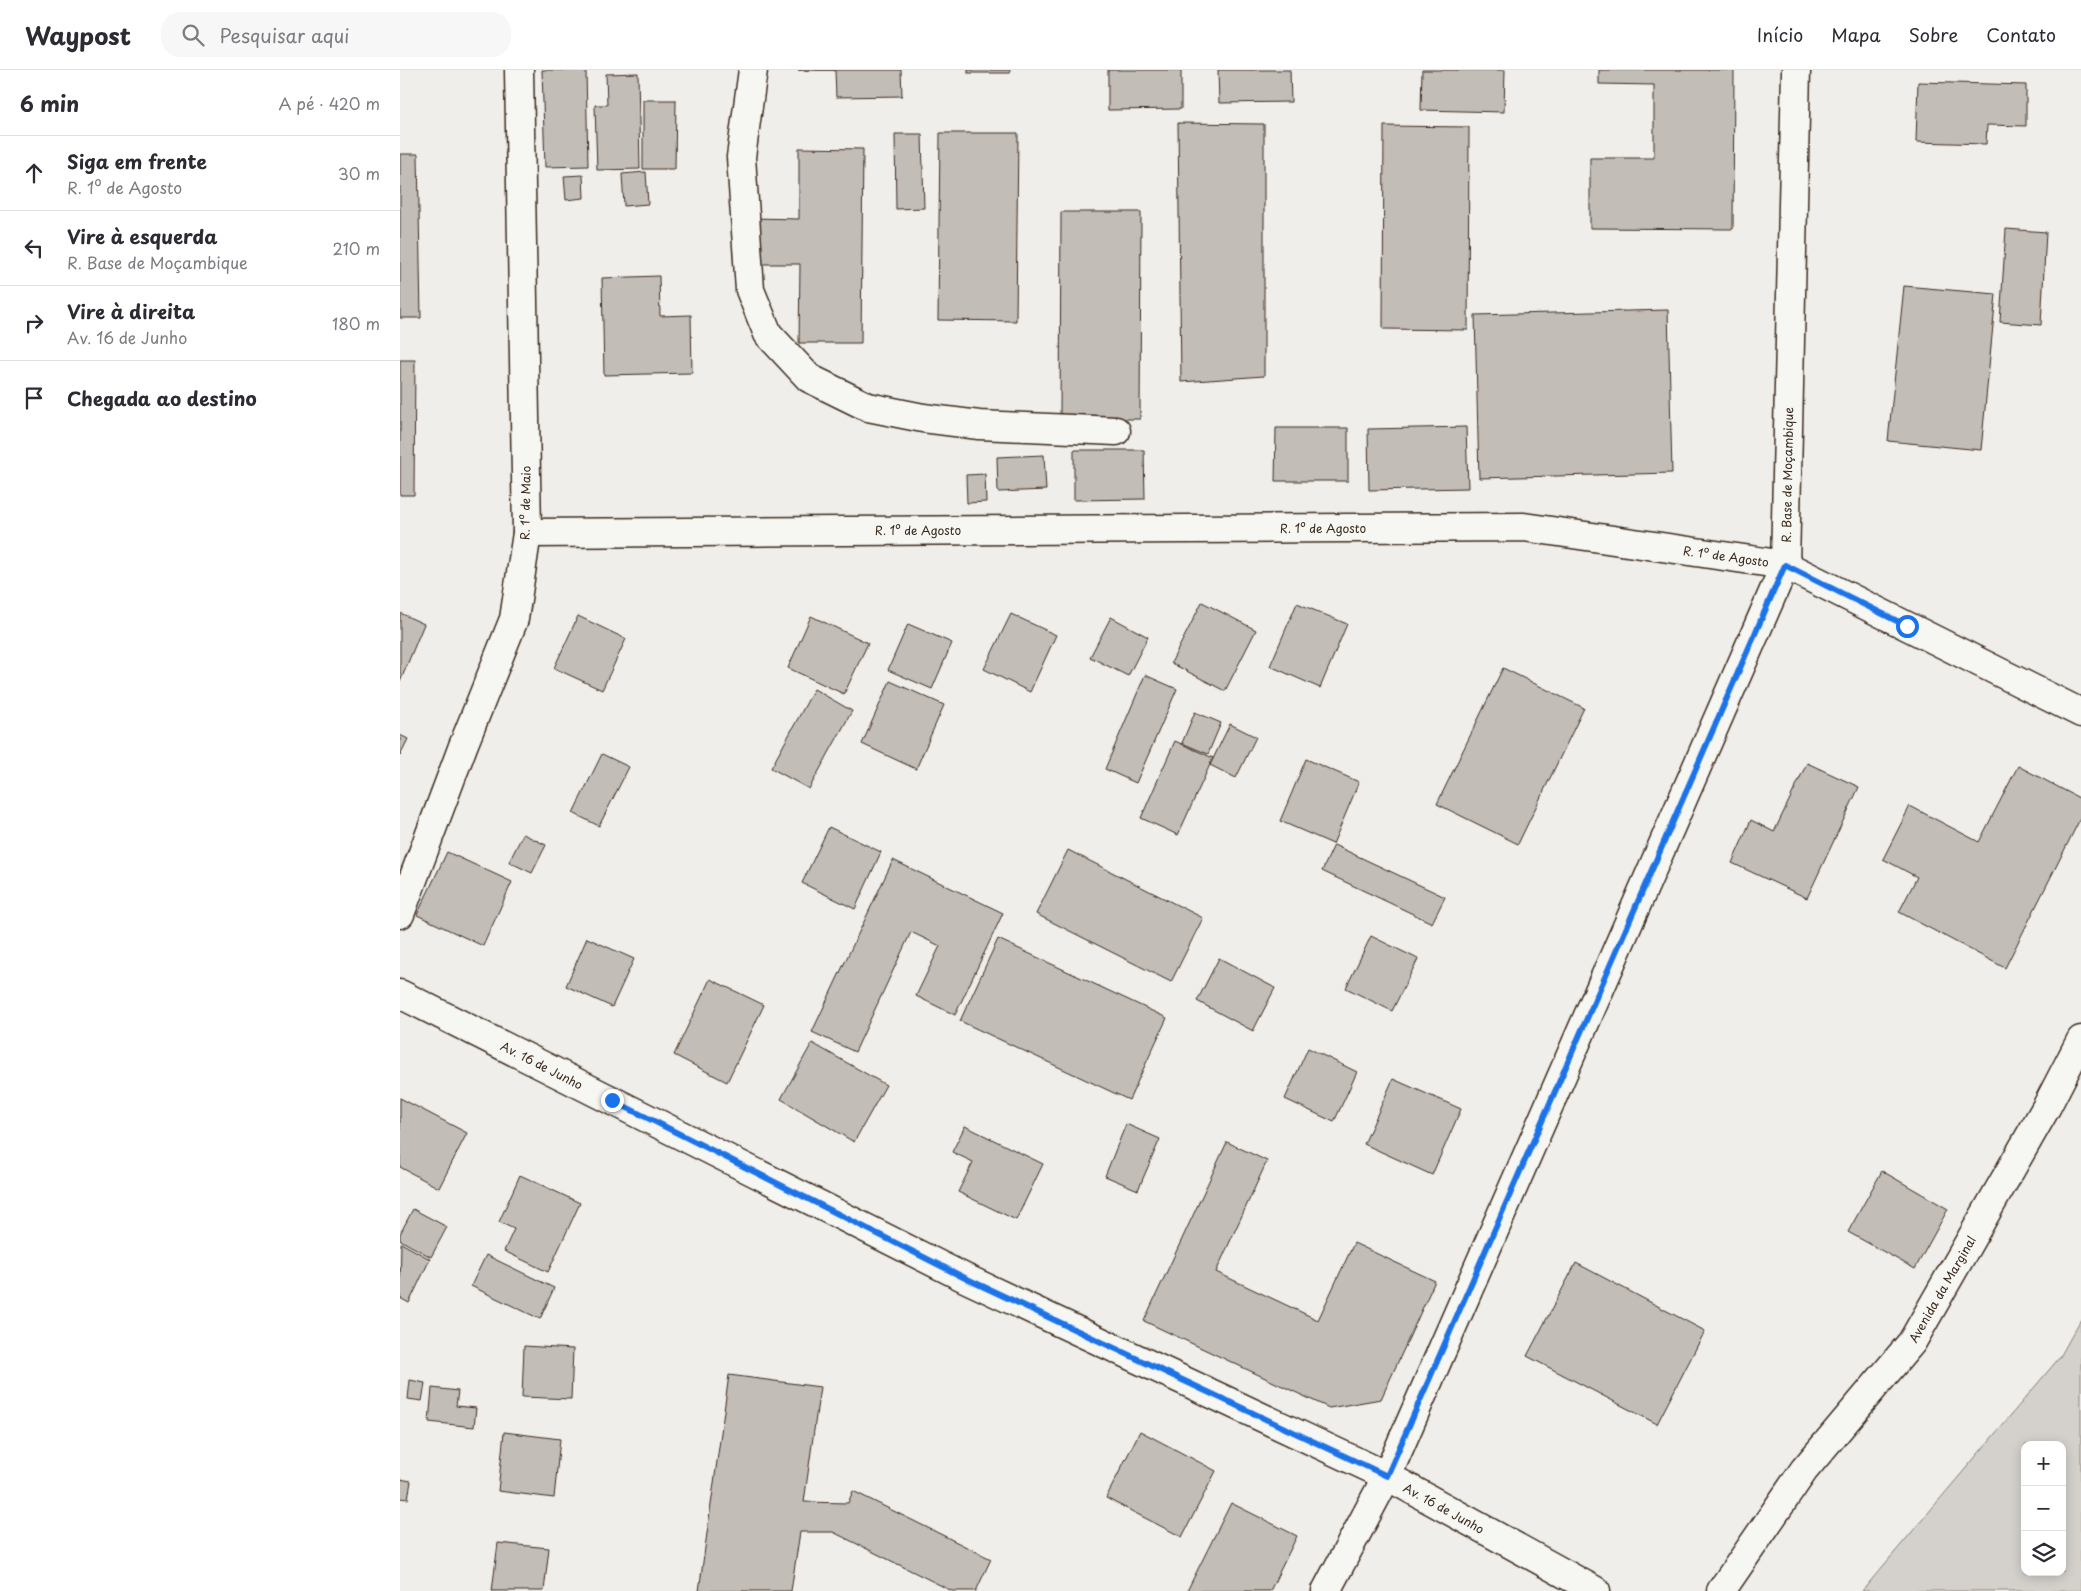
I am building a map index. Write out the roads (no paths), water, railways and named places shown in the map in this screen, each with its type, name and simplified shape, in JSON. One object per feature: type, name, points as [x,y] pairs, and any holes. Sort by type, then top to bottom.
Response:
[{"type":"street","name":"R. 1º de Maio","points":[[400,914],[463,746],[514,619],[527,533],[519,70]]},
{"type":"street","points":[[753,70],[741,157],[750,290],[768,334],[809,378],[868,407],[923,418],[979,425],[1116,431]]},
{"type":"street","name":"R. Base de Moçambique","points":[[1326,1591],[1387,1476],[1785,565],[1796,70]]},
{"type":"street","name":"R. 1º de Agosto","points":[[527,533],[1524,527],[1785,565],[2081,713]]},
{"type":"street","name":"Av. 16 de Junho","points":[[400,994],[965,1278],[1387,1476],[1596,1591]]},
{"type":"street","name":"Avenida da Marginal","points":[[1720,1591],[1804,1470],[1912,1342],[2047,1106],[2081,1040]]}]
